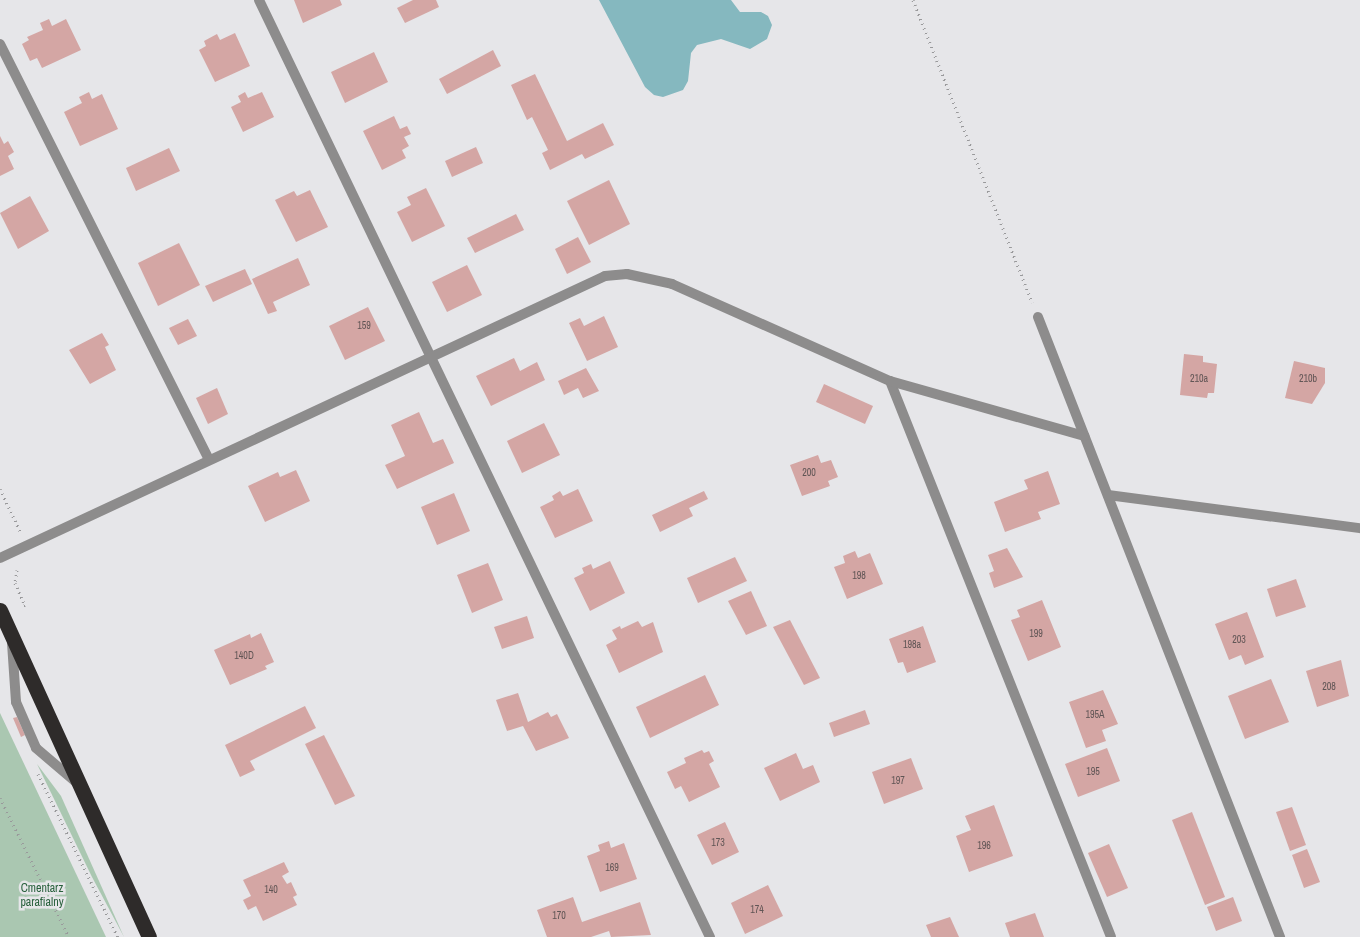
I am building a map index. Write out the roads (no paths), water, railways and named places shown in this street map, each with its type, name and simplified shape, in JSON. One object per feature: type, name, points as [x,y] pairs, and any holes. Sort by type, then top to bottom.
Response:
[{"type":"highway","points":[[0,610],[149,937]]},
{"type":"street","points":[[260,0],[710,937]]},
{"type":"street","points":[[0,44],[209,459]]},
{"type":"street","points":[[0,558],[430,355],[605,276],[627,274],[672,284],[890,381],[1084,436]]},
{"type":"street","points":[[1038,317],[1280,937]]},
{"type":"street","points":[[890,381],[1111,937]]},
{"type":"street","points":[[1108,495],[1360,528]]},
{"type":"street","points":[[11,635],[16,702],[36,748],[80,786]]},
{"type":"water","points":[[599,0],[731,0],[740,12],[761,12],[768,16],[772,25],[767,39],[750,49],[721,39],[697,45],[691,53],[688,81],[683,90],[663,97],[654,95],[645,87]]},
{"type":"park label","name":"Cmentarz parafialny","points":[[42,896]]}]
